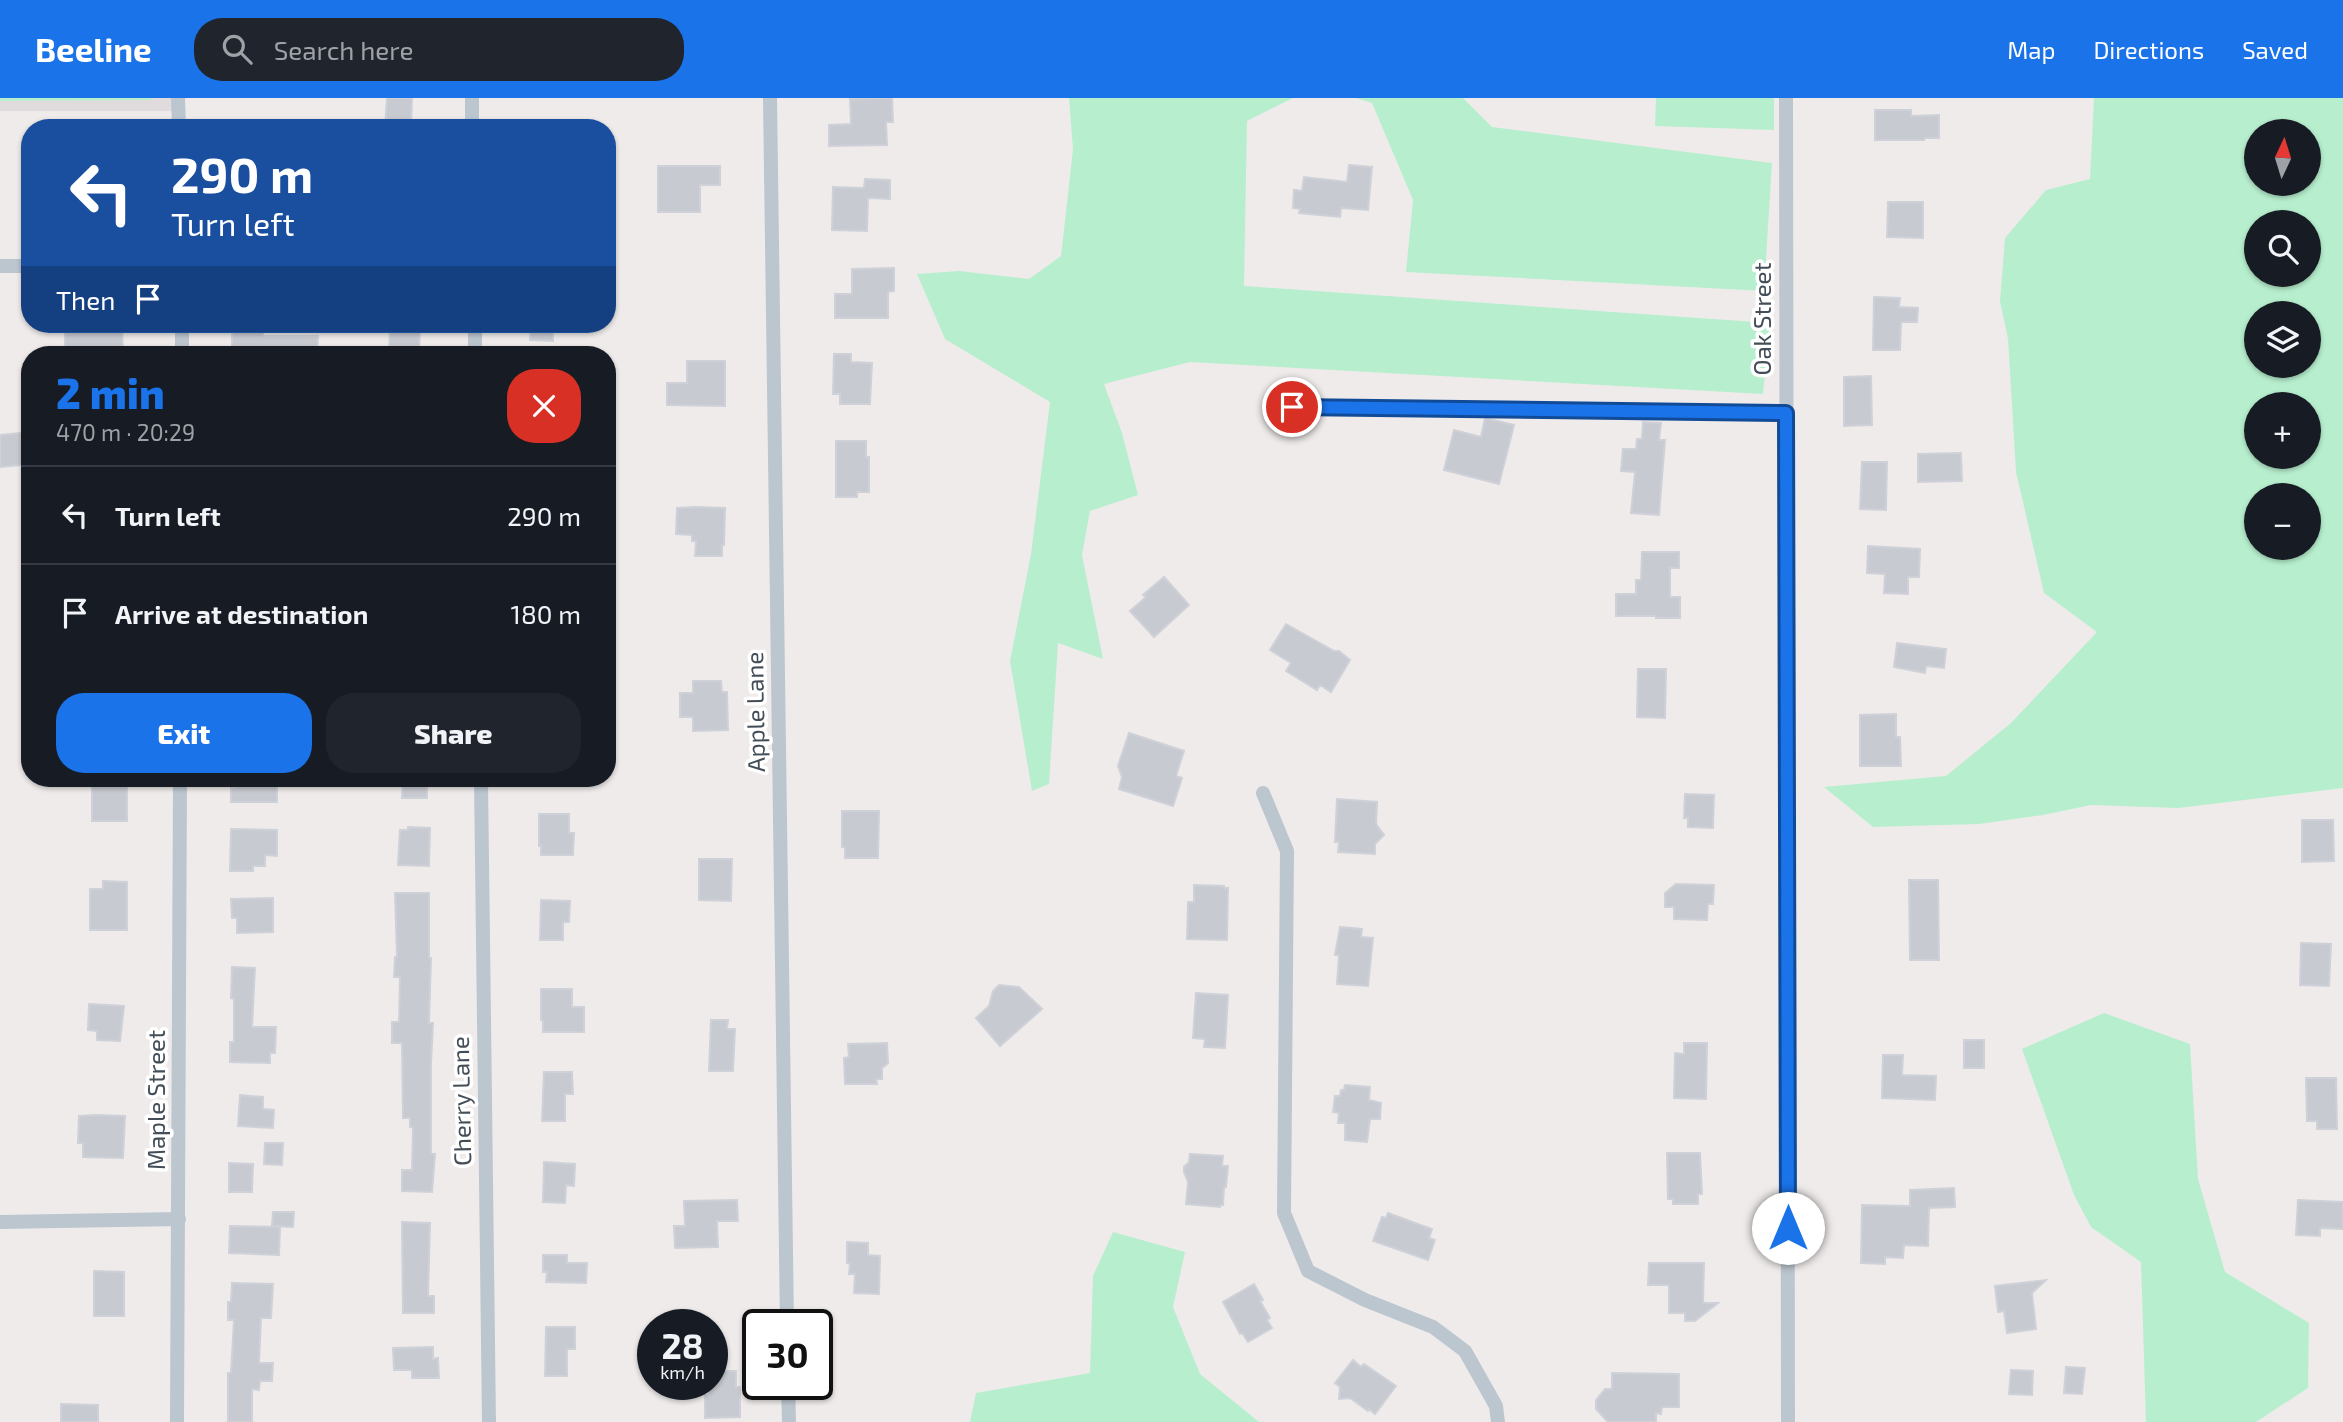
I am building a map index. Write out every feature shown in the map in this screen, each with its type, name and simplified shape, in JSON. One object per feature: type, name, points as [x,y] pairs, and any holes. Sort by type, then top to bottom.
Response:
[{"type":"street","points":[[178,98],[179,119]]},
{"type":"street","points":[[472,98],[472,119]]},
{"type":"street","name":"Apple Lane","points":[[770,98],[787,1309]]},
{"type":"street","name":"Oak Street","points":[[1786,98],[1788,1422]]},
{"type":"street","points":[[0,266],[21,266]]},
{"type":"street","name":"Maple Street","points":[[177,1422],[180,787]]},
{"type":"street","name":"Cherry Lane","points":[[481,787],[489,1422]]},
{"type":"street","points":[[1263,793],[1287,851],[1284,1213],[1308,1271],[1365,1300],[1433,1327],[1465,1351],[1496,1406],[1498,1422]]},
{"type":"street","points":[[0,1222],[179,1219]]},
{"type":"street","points":[[788,1400],[789,1422]]},
{"type":"lane","points":[[1292,407],[1786,413]]},
{"type":"shaded area","points":[[0,98],[178,98],[178,111],[0,111]]},
{"type":"green space","points":[[0,98],[152,98],[152,100],[0,101]]},
{"type":"green space","points":[[1069,98],[1293,98],[1247,121],[1244,286],[1770,323],[1763,394],[1190,362],[1104,384],[1122,433],[1138,495],[1090,511],[1082,555],[1103,659],[1058,643],[1049,784],[1032,791],[1010,661],[1031,554],[1050,402],[945,339],[917,274],[959,271],[1029,279],[1061,256],[1073,149]]},
{"type":"green space","points":[[1356,98],[1463,98],[1492,127],[1772,163],[1764,291],[1406,272],[1413,200],[1372,103]]},
{"type":"green space","points":[[1656,98],[1774,98],[1774,130],[1655,126]]},
{"type":"green space","points":[[2094,98],[2343,98],[2343,788],[2178,808],[2091,805],[1979,824],[1873,827],[1824,787],[1946,776],[2011,723],[2097,632],[2044,593],[2016,472],[2008,339],[2000,301],[2005,238],[2046,190],[2090,179]]},
{"type":"green space","points":[[2104,1013],[2190,1044],[2198,1179],[2225,1272],[2309,1323],[2308,1388],[2256,1422],[2146,1422],[2141,1262],[2091,1227],[2074,1195],[2022,1049]]},
{"type":"green space","points":[[1113,1232],[1185,1252],[1173,1307],[1200,1374],[1259,1422],[970,1422],[976,1393],[1090,1373],[1093,1276]]},
{"type":"building","points":[[387,98],[412,98],[411,119],[386,119]]},
{"type":"building","points":[[892,98],[893,122],[886,122],[887,145],[829,146],[829,125],[851,124],[850,99]]},
{"type":"building","points":[[1875,110],[1911,110],[1911,116],[1939,115],[1939,138],[1875,140]]},
{"type":"building","points":[[1349,165],[1372,167],[1368,210],[1341,208],[1340,217],[1299,213],[1300,209],[1293,208],[1294,190],[1302,191],[1304,177],[1347,182]]},
{"type":"building","points":[[658,166],[720,166],[720,185],[700,185],[700,212],[658,212]]},
{"type":"building","points":[[865,179],[890,180],[890,199],[868,198],[867,231],[832,230],[833,187],[864,188]]},
{"type":"building","points":[[1888,202],[1923,202],[1923,238],[1887,237]]},
{"type":"building","points":[[894,268],[894,291],[888,292],[888,318],[835,318],[835,294],[852,294],[852,269]]},
{"type":"building","points":[[1874,297],[1900,298],[1899,307],[1918,308],[1917,322],[1901,322],[1900,350],[1873,350]]},
{"type":"building","points":[[65,333],[122,333],[123,346],[65,346]]},
{"type":"building","points":[[232,333],[318,336],[317,346],[232,346]]},
{"type":"building","points":[[390,333],[420,333],[419,346],[389,346]]},
{"type":"building","points":[[530,333],[553,333],[553,341],[530,340]]},
{"type":"building","points":[[834,354],[851,354],[851,362],[872,363],[870,404],[840,404],[840,394],[833,394]]},
{"type":"building","points":[[687,361],[725,361],[725,406],[667,405],[667,383],[687,383]]},
{"type":"building","points":[[1871,376],[1872,425],[1844,426],[1844,377]]},
{"type":"building","points":[[1485,418],[1514,425],[1499,484],[1444,470],[1454,430],[1481,437]]},
{"type":"building","points":[[1643,422],[1661,423],[1659,440],[1665,440],[1659,515],[1631,513],[1635,472],[1621,471],[1623,449],[1636,449],[1637,439],[1642,439]]},
{"type":"building","points":[[21,433],[21,465],[0,467],[0,435]]},
{"type":"building","points":[[836,441],[866,441],[869,492],[857,492],[857,497],[836,497]]},
{"type":"building","points":[[1961,453],[1962,481],[1918,482],[1918,454]]},
{"type":"building","points":[[1862,462],[1887,462],[1886,510],[1860,509]]},
{"type":"building","points":[[677,508],[725,508],[722,556],[695,556],[696,541],[692,541],[692,535],[676,534]]},
{"type":"building","points":[[1868,546],[1920,549],[1919,577],[1908,577],[1908,594],[1884,593],[1885,574],[1867,573]]},
{"type":"building","points":[[1642,552],[1679,552],[1679,568],[1670,568],[1670,597],[1680,597],[1680,618],[1616,616],[1616,594],[1636,594],[1636,580],[1641,580]]},
{"type":"building","points":[[1164,577],[1189,605],[1154,637],[1130,611],[1146,597],[1143,595]]},
{"type":"building","points":[[1286,624],[1334,651],[1339,651],[1350,660],[1331,692],[1320,685],[1317,690],[1286,671],[1291,663],[1270,650]]},
{"type":"building","points":[[1897,643],[1946,649],[1944,668],[1926,666],[1925,673],[1894,667]]},
{"type":"building","points":[[1638,669],[1666,669],[1665,718],[1637,717]]},
{"type":"building","points":[[693,681],[721,681],[722,692],[727,692],[728,730],[693,731],[693,717],[680,717],[680,693],[693,693]]},
{"type":"building","points":[[1896,714],[1896,737],[1900,737],[1901,766],[1860,766],[1860,715]]},
{"type":"building","points":[[1129,733],[1184,751],[1176,776],[1182,778],[1173,806],[1119,789],[1122,777],[1118,766]]},
{"type":"building","points":[[92,787],[127,787],[127,821],[92,821]]},
{"type":"building","points":[[277,787],[277,802],[231,802],[231,788]]},
{"type":"building","points":[[403,787],[427,787],[427,798],[402,798]]},
{"type":"building","points":[[1685,794],[1714,795],[1713,828],[1688,827],[1688,818],[1684,818]]},
{"type":"building","points":[[1337,799],[1377,802],[1376,824],[1384,835],[1375,844],[1375,854],[1338,852],[1339,842],[1335,842]]},
{"type":"building","points":[[842,811],[879,811],[878,858],[845,858],[845,847],[842,847]]},
{"type":"building","points":[[539,814],[569,814],[569,833],[574,833],[573,855],[541,855]]},
{"type":"building","points":[[2302,820],[2333,820],[2334,861],[2302,862]]},
{"type":"building","points":[[408,827],[430,828],[429,866],[398,865],[400,830],[408,830]]},
{"type":"building","points":[[231,829],[277,830],[277,856],[265,855],[265,866],[253,866],[253,871],[230,871]]},
{"type":"building","points":[[699,859],[732,859],[731,901],[699,900]]},
{"type":"building","points":[[1909,880],[1938,880],[1939,960],[1910,960]]},
{"type":"building","points":[[103,881],[127,882],[127,930],[90,930],[90,889],[103,889]]},
{"type":"building","points":[[1676,884],[1714,885],[1713,904],[1708,904],[1707,920],[1674,919],[1674,907],[1665,907],[1665,893]]},
{"type":"building","points":[[1194,885],[1228,888],[1227,940],[1187,939],[1188,902],[1194,902]]},
{"type":"building","points":[[395,893],[429,893],[429,1023],[433,1023],[431,1154],[435,1154],[432,1192],[402,1191],[402,1170],[412,1170],[413,1127],[410,1127],[410,1118],[403,1118],[402,1043],[392,1043],[392,1022],[399,1022],[400,977],[394,977],[397,957]]},
{"type":"building","points":[[273,898],[273,932],[237,933],[237,918],[232,918],[231,899]]},
{"type":"building","points":[[541,900],[570,901],[569,922],[563,922],[563,940],[540,940]]},
{"type":"building","points":[[1340,927],[1362,929],[1361,937],[1373,938],[1368,986],[1337,984],[1339,955],[1335,955]]},
{"type":"building","points":[[2301,943],[2331,944],[2329,986],[2300,985]]},
{"type":"building","points":[[232,967],[255,968],[252,1027],[276,1027],[275,1053],[270,1053],[270,1063],[230,1062],[230,1042],[234,1042]]},
{"type":"building","points":[[999,985],[1019,987],[1042,1009],[1000,1046],[976,1018],[989,1006],[993,991]]},
{"type":"building","points":[[541,989],[572,989],[572,1007],[584,1007],[584,1032],[543,1032]]},
{"type":"building","points":[[1196,993],[1228,995],[1225,1048],[1204,1047],[1205,1039],[1193,1038]]},
{"type":"building","points":[[89,1004],[124,1006],[120,1041],[97,1040],[97,1031],[88,1030]]},
{"type":"building","points":[[711,1020],[728,1020],[727,1029],[735,1029],[733,1071],[709,1071]]},
{"type":"building","points":[[1964,1040],[1984,1040],[1984,1068],[1964,1068]]},
{"type":"building","points":[[887,1043],[888,1063],[882,1068],[882,1079],[876,1079],[877,1084],[845,1084],[844,1058],[849,1057],[848,1044]]},
{"type":"building","points":[[1684,1043],[1707,1043],[1706,1099],[1674,1098],[1675,1053],[1684,1054]]},
{"type":"building","points":[[1883,1055],[1903,1055],[1902,1075],[1936,1076],[1935,1100],[1882,1098]]},
{"type":"building","points":[[544,1072],[572,1072],[573,1094],[565,1094],[565,1121],[542,1121]]},
{"type":"building","points":[[2306,1078],[2336,1078],[2337,1129],[2317,1129],[2317,1121],[2307,1121]]},
{"type":"building","points":[[1345,1085],[1370,1087],[1369,1100],[1381,1103],[1380,1119],[1370,1119],[1367,1142],[1345,1140],[1345,1123],[1338,1123],[1339,1113],[1333,1112],[1335,1096],[1340,1096]]},
{"type":"building","points":[[240,1095],[263,1097],[263,1109],[274,1110],[273,1128],[238,1126]]},
{"type":"building","points":[[79,1116],[125,1116],[123,1158],[83,1157],[83,1143],[78,1143]]},
{"type":"building","points":[[265,1143],[283,1143],[282,1165],[264,1164]]},
{"type":"building","points":[[1667,1153],[1700,1153],[1702,1194],[1698,1194],[1698,1204],[1673,1204],[1673,1199],[1668,1199]]},
{"type":"building","points":[[1190,1154],[1223,1156],[1222,1166],[1228,1166],[1223,1205],[1220,1207],[1186,1204],[1188,1182],[1184,1167],[1189,1162]]},
{"type":"building","points":[[544,1162],[575,1164],[574,1186],[566,1185],[565,1203],[543,1202]]},
{"type":"building","points":[[229,1163],[253,1164],[252,1192],[229,1192]]},
{"type":"building","points":[[1954,1188],[1955,1207],[1929,1208],[1928,1246],[1904,1245],[1903,1258],[1885,1257],[1885,1264],[1861,1263],[1862,1205],[1910,1206],[1910,1190]]},
{"type":"building","points":[[737,1200],[738,1221],[717,1221],[718,1247],[675,1248],[674,1226],[685,1226],[684,1201]]},
{"type":"building","points":[[2298,1200],[2343,1202],[2343,1229],[2320,1228],[2320,1236],[2296,1235]]},
{"type":"building","points":[[273,1212],[294,1212],[293,1227],[272,1226]]},
{"type":"building","points":[[1388,1213],[1432,1229],[1429,1238],[1435,1240],[1428,1260],[1373,1241],[1382,1217],[1386,1218]]},
{"type":"building","points":[[402,1222],[430,1223],[428,1296],[434,1296],[434,1313],[403,1313]]},
{"type":"building","points":[[230,1226],[280,1227],[279,1255],[229,1253]]},
{"type":"building","points":[[847,1242],[868,1243],[868,1255],[880,1256],[879,1294],[854,1293],[855,1274],[849,1274]]},
{"type":"building","points":[[543,1255],[567,1255],[567,1263],[587,1263],[586,1283],[546,1282]]},
{"type":"building","points":[[1649,1263],[1704,1263],[1703,1303],[1718,1303],[1695,1321],[1685,1321],[1685,1313],[1669,1313],[1669,1285],[1648,1285]]},
{"type":"building","points":[[94,1271],[124,1272],[124,1316],[94,1316]]},
{"type":"building","points":[[2046,1280],[2032,1293],[2036,1329],[2007,1333],[2004,1311],[1998,1312],[1995,1286]]},
{"type":"building","points":[[232,1283],[273,1284],[271,1318],[261,1318],[259,1363],[273,1363],[272,1381],[260,1381],[259,1390],[252,1389],[252,1422],[228,1422],[228,1373],[231,1373],[234,1320],[228,1320],[228,1302],[231,1302]]},
{"type":"building","points":[[1254,1284],[1263,1300],[1260,1301],[1270,1318],[1267,1320],[1272,1328],[1248,1342],[1242,1333],[1240,1334],[1223,1302]]},
{"type":"building","points":[[546,1327],[575,1327],[575,1349],[567,1349],[567,1376],[545,1376]]},
{"type":"building","points":[[433,1347],[433,1359],[438,1358],[439,1378],[412,1378],[412,1370],[394,1370],[393,1348]]},
{"type":"building","points":[[1353,1360],[1361,1367],[1364,1364],[1396,1386],[1375,1414],[1350,1398],[1339,1399],[1340,1387],[1335,1383]]},
{"type":"building","points":[[2066,1367],[2085,1368],[2082,1394],[2064,1393]]},
{"type":"building","points":[[2011,1370],[2033,1371],[2032,1395],[2009,1394]]},
{"type":"building","points":[[728,1371],[736,1371],[736,1387],[740,1387],[740,1417],[705,1418],[705,1400],[728,1400]]},
{"type":"building","points":[[1612,1373],[1679,1374],[1679,1407],[1662,1407],[1661,1414],[1656,1413],[1656,1422],[1608,1422],[1596,1409],[1596,1400],[1605,1389],[1612,1389]]},
{"type":"building","points":[[61,1404],[98,1405],[98,1422],[61,1422]]},
{"type":"route","points":[[1292,407],[1786,413],[1788,1228]]}]
